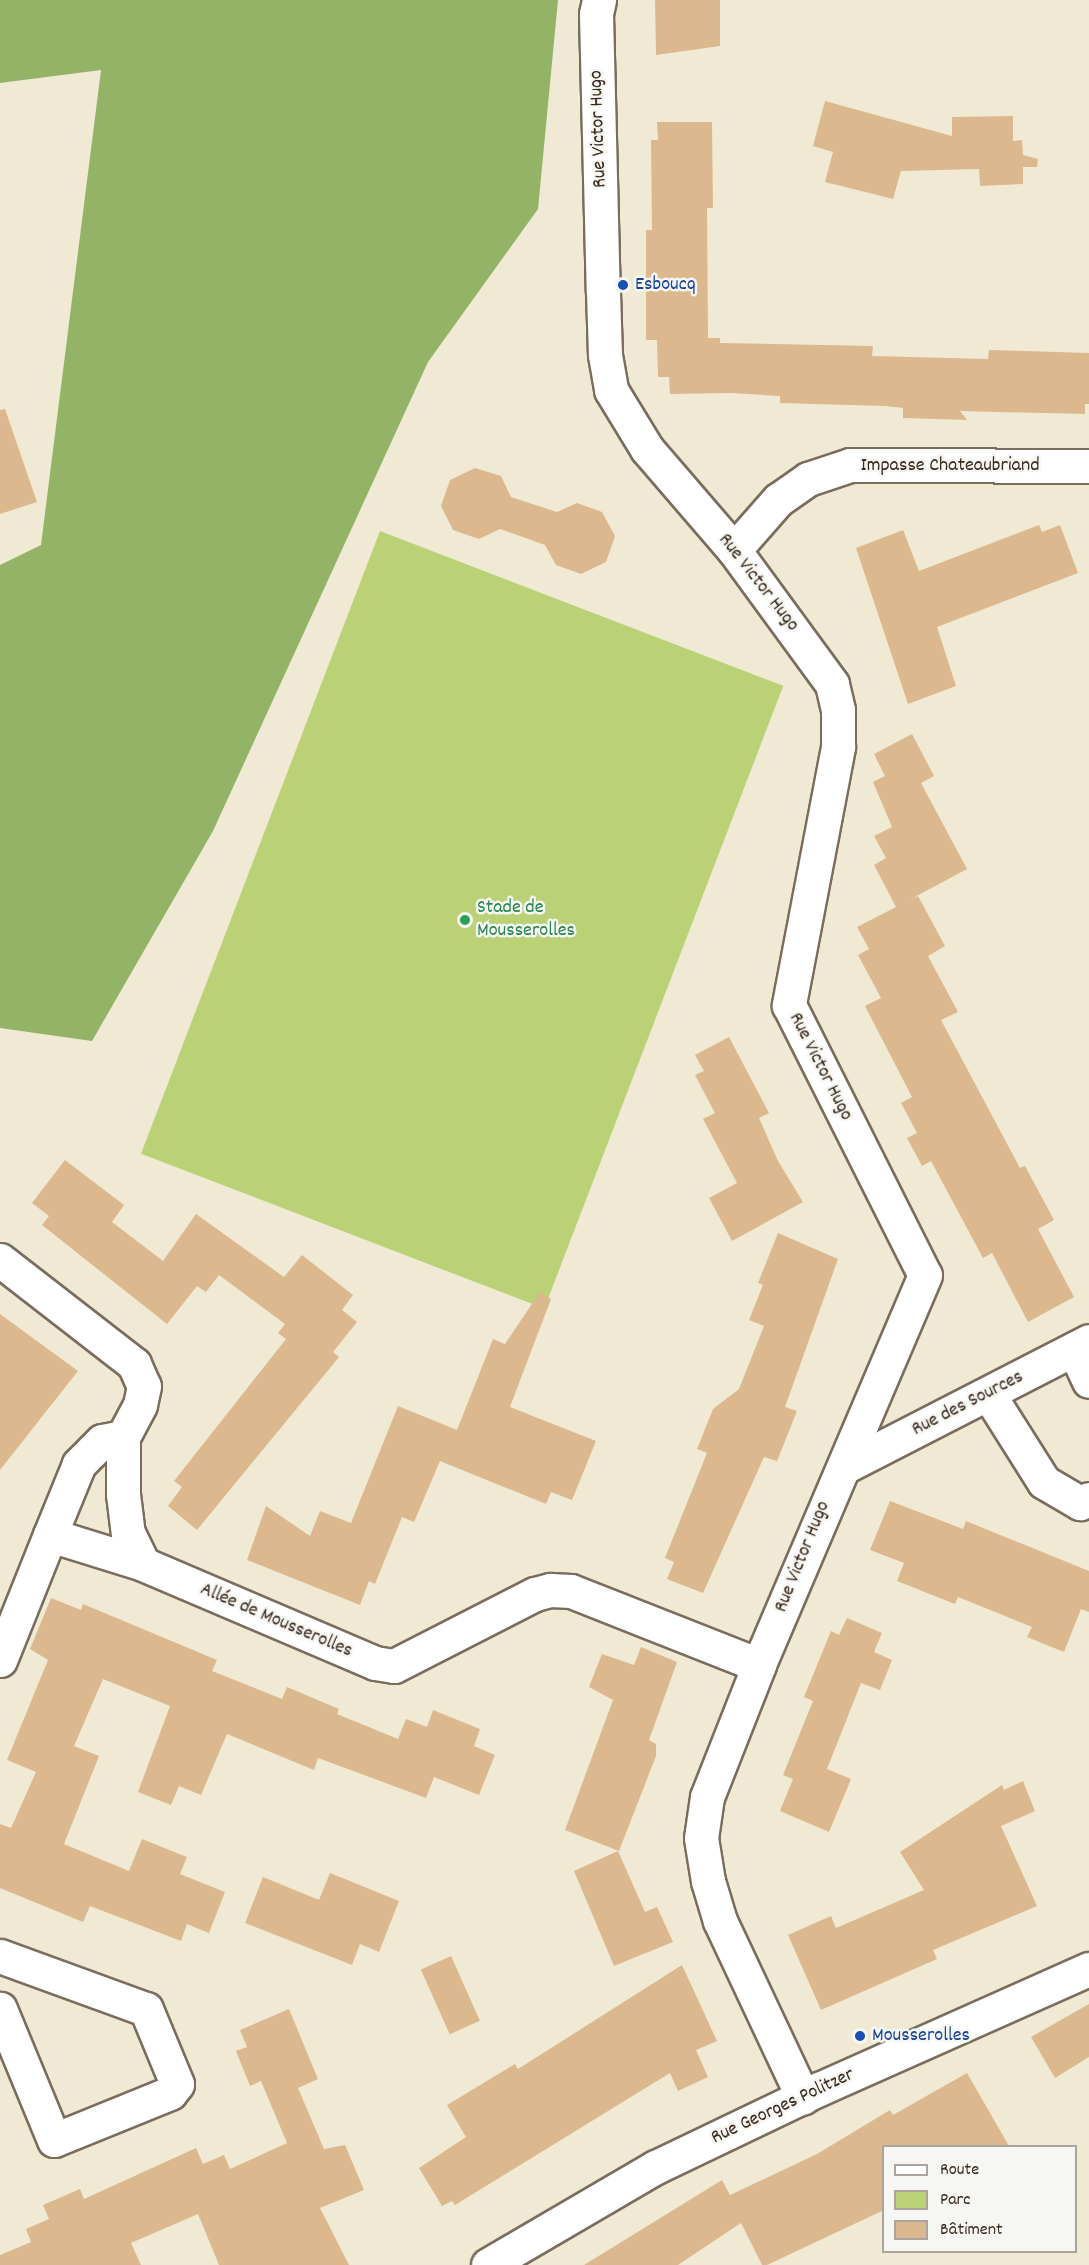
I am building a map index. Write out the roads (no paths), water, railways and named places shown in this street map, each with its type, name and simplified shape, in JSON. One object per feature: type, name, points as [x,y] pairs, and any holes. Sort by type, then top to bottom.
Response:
[{"type":"street","name":"Rue Victor Hugo","points":[[599,0],[596,14],[604,303],[611,390],[647,449],[734,550],[816,658],[832,684],[838,710],[837,747],[789,1005],[925,1275],[846,1466],[830,1491],[707,1797],[701,1838],[708,1881],[720,1921],[803,2097]]},
{"type":"street","name":"Impasse Chateaubriand","points":[[734,550],[778,500],[808,479],[850,465],[1089,466]]},
{"type":"street","points":[[0,1260],[134,1364],[144,1386],[140,1405],[123,1437],[127,1523],[143,1564]]},
{"type":"street","name":"Rue des Sources","points":[[846,1466],[989,1395],[1081,1345]]},
{"type":"street","points":[[1081,1345],[1089,1381]]},
{"type":"street","points":[[989,1395],[1044,1482],[1080,1503],[1089,1499]]},
{"type":"street","points":[[0,1660],[79,1464],[102,1441],[123,1437]]},
{"type":"street","name":"Allée de Mousserolles","points":[[50,1535],[143,1564],[375,1663],[394,1666],[535,1594],[549,1590],[571,1591],[759,1665]]},
{"type":"street","points":[[0,1956],[146,2009],[177,2084],[170,2093],[54,2140],[0,2009]]},
{"type":"street","name":"Rue Georges Politzer","points":[[488,2265],[656,2167],[803,2097],[1089,1970]]},
{"type":"place","name":"Esboucq","points":[[623,285]]},
{"type":"place","name":"Stade de Mousserolles","points":[[465,920]]},
{"type":"place","name":"Mousserolles","points":[[860,2036]]}]
